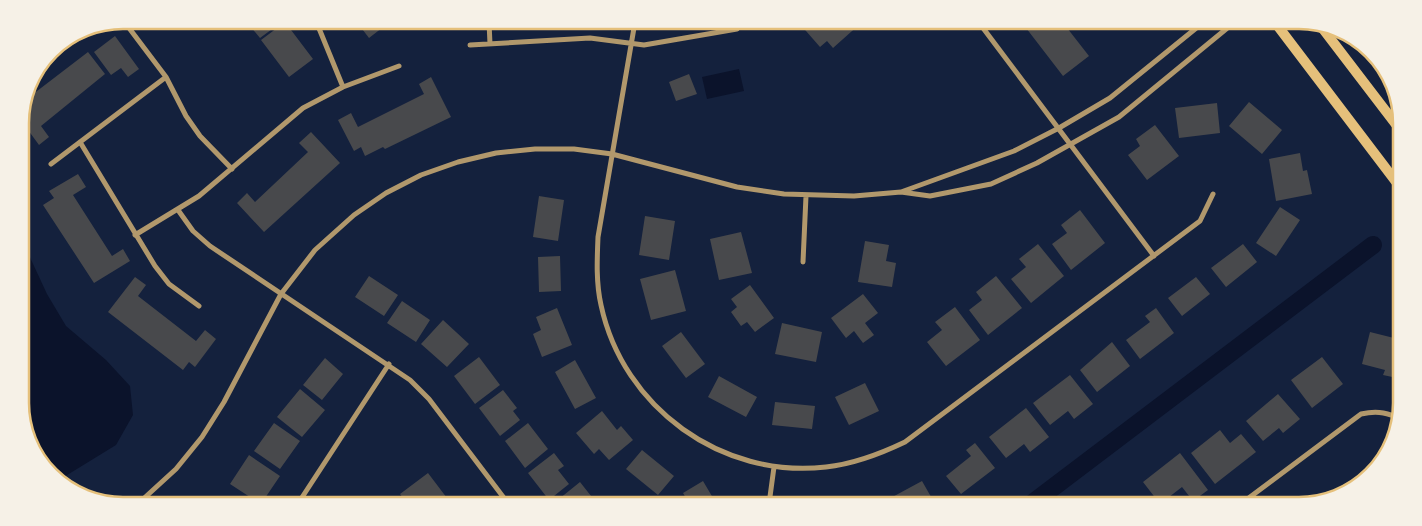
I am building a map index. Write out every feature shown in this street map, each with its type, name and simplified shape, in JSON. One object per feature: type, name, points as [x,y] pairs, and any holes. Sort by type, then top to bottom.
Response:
[{"type":"main road","points":[[1279,29],[1393,178]]},
{"type":"main road","points":[[1326,33],[1393,120]]},
{"type":"street","points":[[130,29],[166,77],[196,129],[232,169]]},
{"type":"street","points":[[319,29],[343,87]]},
{"type":"street","points":[[489,29],[490,44]]},
{"type":"street","points":[[635,29],[598,237],[597,265],[601,307],[609,333],[621,359],[644,394],[663,414],[685,431],[708,446],[734,457],[798,469],[826,467],[853,462],[905,442],[1200,221],[1213,194]]},
{"type":"street","points":[[470,46],[590,38],[632,44],[656,44],[737,29]]},
{"type":"street","points":[[984,29],[1154,256]]},
{"type":"street","points":[[901,192],[1014,151],[1059,128],[1110,98],[1195,29]]},
{"type":"street","points":[[145,497],[176,469],[202,437],[224,402],[281,294],[315,250],[334,232],[386,193],[421,175],[467,159],[496,153],[534,148],[574,149],[612,154],[737,187],[806,196],[854,196],[901,192],[930,196],[991,184],[1037,163],[1119,117],[1226,29]]},
{"type":"street","points":[[135,235],[199,196],[303,108],[343,87],[399,66]]},
{"type":"street","points":[[51,164],[166,77]]},
{"type":"street","points":[[80,142],[154,266],[169,284],[199,306]]},
{"type":"street","points":[[803,262],[806,196]]},
{"type":"street","points":[[178,210],[194,231],[210,246],[389,364],[410,380],[429,399],[501,497]]},
{"type":"street","points":[[302,497],[389,364]]},
{"type":"street","points":[[1250,497],[1361,414],[1373,411],[1392,415]]},
{"type":"street","points":[[770,497],[774,466]]},
{"type":"water","points":[[739,69],[744,91],[707,99],[702,77]]},
{"type":"water","points":[[29,255],[47,294],[66,326],[106,360],[130,386],[133,415],[116,445],[64,477],[52,465],[38,445],[29,410]]},
{"type":"building","points":[[253,29],[272,29],[260,38]]},
{"type":"building","points":[[276,29],[290,29],[313,59],[289,77],[261,40]]},
{"type":"building","points":[[362,29],[381,29],[369,38]]},
{"type":"building","points":[[804,29],[854,29],[833,48],[827,41],[820,47]]},
{"type":"building","points":[[1027,29],[1068,29],[1089,56],[1063,76]]},
{"type":"building","points":[[115,36],[139,69],[128,77],[121,68],[111,75],[94,52]]},
{"type":"building","points":[[88,52],[105,74],[41,126],[49,137],[39,145],[29,131],[29,116],[33,94]]},
{"type":"building","points":[[689,74],[697,94],[676,101],[669,82]]},
{"type":"building","points":[[431,77],[451,117],[385,149],[383,147],[365,156],[361,147],[354,151],[338,120],[351,113],[358,127],[424,94],[419,84]]},
{"type":"building","points":[[1249,102],[1282,130],[1262,154],[1229,126]]},
{"type":"building","points":[[1217,103],[1220,133],[1179,138],[1175,108]]},
{"type":"building","points":[[1155,125],[1179,156],[1147,180],[1128,155],[1140,146],[1136,139]]},
{"type":"building","points":[[311,132],[340,163],[264,232],[237,203],[247,193],[255,202],[308,152],[299,143]]},
{"type":"building","points":[[1300,153],[1303,171],[1307,170],[1312,194],[1276,201],[1269,159]]},
{"type":"building","points":[[78,174],[86,187],[73,195],[112,256],[123,249],[130,261],[94,283],[43,205],[54,198],[49,191]]},
{"type":"building","points":[[539,196],[564,200],[558,241],[533,237]]},
{"type":"building","points":[[1280,207],[1300,220],[1276,256],[1256,243]]},
{"type":"building","points":[[1080,210],[1105,243],[1071,270],[1052,244],[1067,233],[1061,225]]},
{"type":"building","points":[[645,216],[675,221],[669,260],[639,255]]},
{"type":"building","points":[[741,232],[752,273],[719,280],[710,239]]},
{"type":"building","points":[[865,241],[889,245],[886,261],[896,263],[892,287],[858,282]]},
{"type":"building","points":[[1038,244],[1064,276],[1031,303],[1011,279],[1026,267],[1019,259]]},
{"type":"building","points":[[1243,244],[1257,262],[1226,287],[1211,268]]},
{"type":"building","points":[[560,256],[561,291],[539,292],[538,257]]},
{"type":"building","points":[[675,270],[686,311],[651,320],[640,279]]},
{"type":"building","points":[[369,276],[398,295],[384,316],[355,297]]},
{"type":"building","points":[[996,276],[1022,308],[988,335],[969,310],[982,300],[976,292]]},
{"type":"building","points":[[135,277],[146,285],[138,296],[196,341],[205,330],[216,339],[195,367],[189,362],[183,370],[108,312]]},
{"type":"building","points":[[1196,277],[1210,294],[1182,316],[1168,298]]},
{"type":"building","points":[[750,285],[774,318],[755,332],[747,322],[741,326],[731,312],[737,307],[731,299]]},
{"type":"building","points":[[863,294],[878,313],[865,323],[874,335],[863,343],[854,331],[846,338],[831,318]]},
{"type":"building","points":[[402,301],[430,320],[416,342],[387,323]]},
{"type":"building","points":[[955,307],[980,340],[946,366],[927,342],[942,330],[935,322]]},
{"type":"building","points":[[557,308],[572,345],[542,357],[533,334],[541,330],[536,317]]},
{"type":"building","points":[[1156,308],[1174,333],[1140,359],[1126,340],[1150,322],[1145,316]]},
{"type":"building","points":[[443,320],[469,344],[447,367],[421,344]]},
{"type":"building","points":[[782,323],[822,332],[816,362],[775,354]]},
{"type":"building","points":[[681,332],[705,364],[686,378],[662,346]]},
{"type":"building","points":[[1370,332],[1393,338],[1393,377],[1383,375],[1385,370],[1362,364]]},
{"type":"building","points":[[1112,342],[1130,366],[1097,392],[1080,370]]},
{"type":"building","points":[[479,357],[500,385],[475,404],[454,376]]},
{"type":"building","points":[[1322,357],[1343,384],[1312,408],[1291,380]]},
{"type":"building","points":[[325,358],[343,374],[322,400],[303,385]]},
{"type":"building","points":[[575,360],[596,398],[575,409],[555,372]]},
{"type":"building","points":[[1070,375],[1093,404],[1074,419],[1068,411],[1050,425],[1033,403]]},
{"type":"building","points":[[719,376],[757,397],[746,417],[708,397]]},
{"type":"building","points":[[865,383],[879,411],[849,425],[835,397]]},
{"type":"building","points":[[300,389],[325,410],[302,437],[277,417]]},
{"type":"building","points":[[503,390],[517,408],[513,411],[520,420],[500,436],[479,408]]},
{"type":"building","points":[[1278,394],[1300,419],[1283,433],[1279,428],[1263,441],[1246,421]]},
{"type":"building","points":[[775,402],[815,406],[812,429],[772,425]]},
{"type":"building","points":[[1026,408],[1049,437],[1030,452],[1024,444],[1006,458],[989,437]]},
{"type":"building","points":[[602,411],[617,430],[621,426],[633,440],[609,460],[599,449],[594,454],[576,433]]},
{"type":"building","points":[[274,423],[300,441],[280,469],[254,451]]},
{"type":"building","points":[[528,423],[548,449],[525,468],[505,441]]},
{"type":"building","points":[[1220,430],[1230,443],[1241,434],[1256,452],[1215,484],[1191,453]]},
{"type":"building","points":[[975,443],[995,468],[961,494],[946,476],[971,456],[966,450]]},
{"type":"building","points":[[642,450],[674,476],[658,495],[626,469]]},
{"type":"building","points":[[554,453],[564,466],[558,470],[569,484],[553,497],[547,497],[528,473]]},
{"type":"building","points":[[1180,453],[1208,490],[1198,497],[1190,497],[1182,487],[1169,497],[1155,497],[1143,482]]},
{"type":"building","points":[[249,455],[280,476],[266,497],[250,497],[230,484]]},
{"type":"building","points":[[428,473],[446,497],[402,497],[400,494]]},
{"type":"building","points":[[703,481],[712,497],[685,497],[683,493]]},
{"type":"building","points":[[922,481],[931,497],[892,497]]},
{"type":"building","points":[[580,482],[592,497],[561,497]]},
{"type":"waterway","points":[[1041,497],[1373,245]]}]
